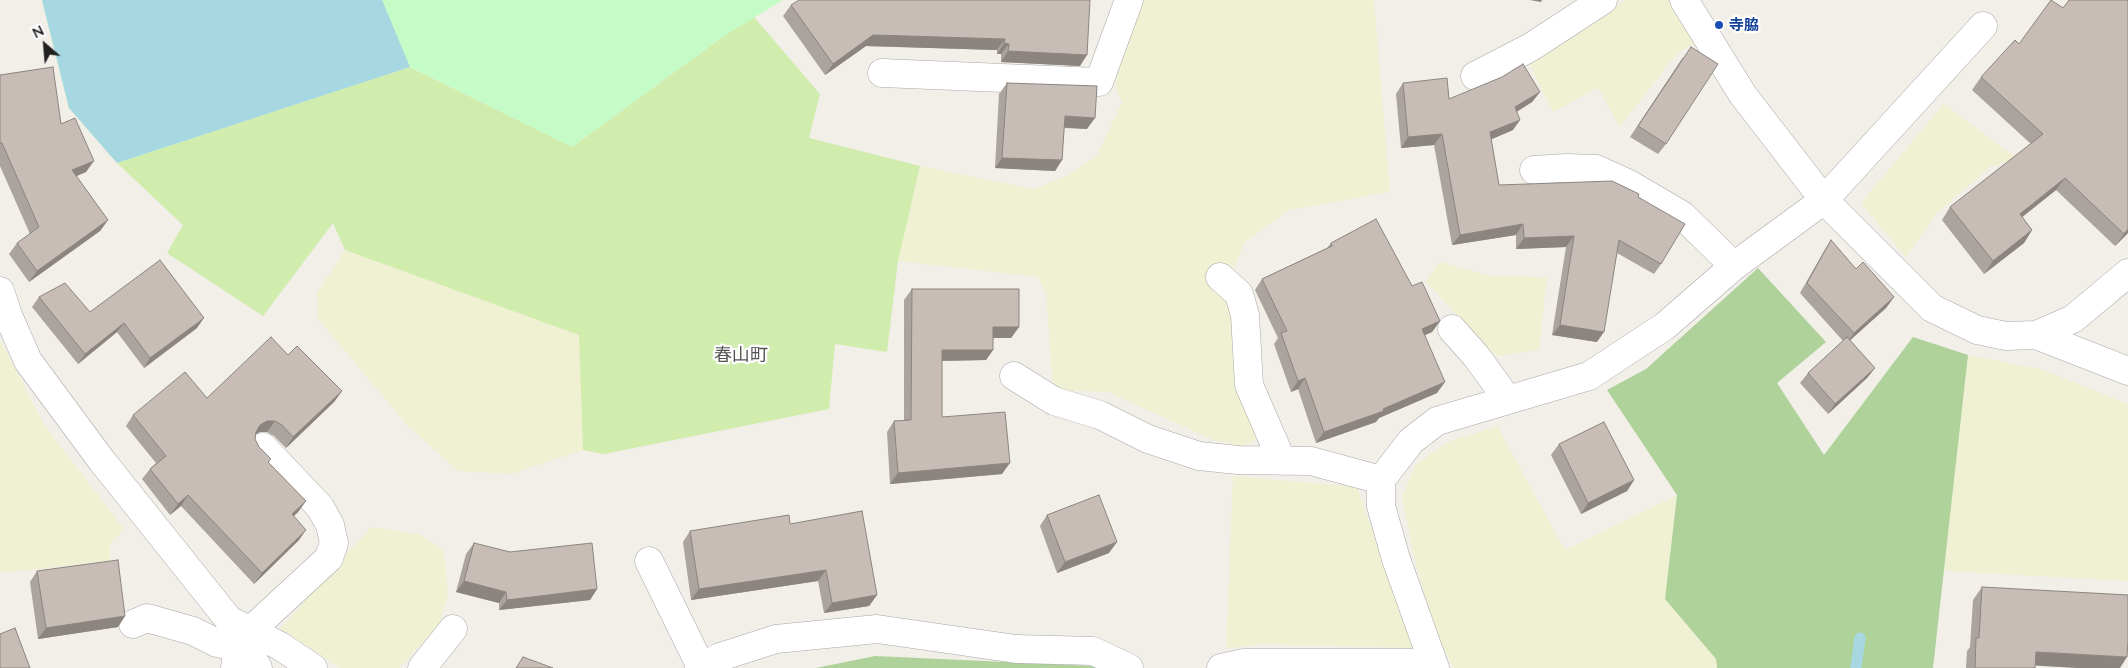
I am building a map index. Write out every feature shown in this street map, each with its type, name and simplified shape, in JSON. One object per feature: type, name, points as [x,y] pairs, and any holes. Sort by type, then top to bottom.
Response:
[{"type":"street","points":[[1475,76],[1530,47],[1603,0]]},
{"type":"street","points":[[1684,0],[1743,95],[1824,200],[1932,308],[1978,330],[2006,336],[2036,335],[2073,319],[2128,272]]},
{"type":"street","points":[[882,73],[1100,82],[1125,1]]},
{"type":"street","points":[[1221,668],[1244,663],[1434,666],[1396,559],[1381,506],[1381,480],[1411,441],[1436,420],[1589,376],[1664,326],[1734,266],[1824,200],[1983,26]]},
{"type":"street","points":[[1534,170],[1596,169],[1629,184],[1682,215],[1734,266]]},
{"type":"street","points":[[1220,277],[1240,294],[1245,316],[1249,385],[1282,461]]},
{"type":"street","points":[[0,291],[28,361],[90,446],[229,620],[241,649],[252,658],[258,668]]},
{"type":"street","points":[[1452,329],[1476,356],[1508,400]]},
{"type":"street","points":[[2036,335],[2128,371]]},
{"type":"street","points":[[1014,376],[1054,401],[1100,416],[1148,439],[1198,456],[1238,460],[1311,461],[1381,480]]},
{"type":"street","points":[[241,649],[329,558],[334,543],[330,525],[320,507],[263,447]]},
{"type":"street","points":[[649,561],[700,667],[720,657],[776,639],[877,629],[1016,649],[1093,651],[1129,668]]},
{"type":"street","points":[[133,624],[147,618],[193,632],[217,643],[241,649],[280,646],[313,668]]},
{"type":"street","points":[[422,668],[453,629]]},
{"type":"green space","points":[[42,0],[783,0],[724,36],[572,147],[410,67],[117,163],[69,108]]},
{"type":"green space","points":[[1139,0],[1374,0],[1390,192],[1289,210],[1244,243],[1229,281],[1260,438],[1241,446],[1213,440],[1108,392],[1053,390],[1046,294],[1038,277],[898,261],[920,166],[1034,189],[1068,175],[1096,157],[1122,103],[1115,85]]},
{"type":"green space","points":[[1626,0],[1671,0],[1695,43],[1677,53],[1620,127],[1598,88],[1553,112],[1529,63]]},
{"type":"green space","points":[[754,17],[820,94],[809,138],[920,166],[898,261],[887,352],[835,344],[829,409],[604,454],[583,450],[579,335],[345,250],[333,223],[263,316],[167,253],[183,225],[117,163],[410,67],[572,147],[724,36]]},
{"type":"green space","points":[[1944,104],[2019,160],[1991,166],[1937,213],[1906,257],[1861,203]]},
{"type":"green space","points":[[345,250],[580,335],[583,450],[511,474],[458,471],[408,426],[317,318],[317,293]]},
{"type":"green space","points":[[1440,262],[1491,276],[1547,277],[1539,350],[1496,356],[1425,281]]},
{"type":"green space","points":[[1758,268],[1826,342],[1777,383],[1824,455],[1913,337],[1968,355],[1933,668],[1717,668],[1716,659],[1665,599],[1677,495],[1607,390],[1646,369]]},
{"type":"green space","points":[[0,340],[45,426],[124,529],[110,544],[110,561],[0,573]]},
{"type":"green space","points":[[1968,355],[2041,369],[2128,404],[2128,581],[1944,571]]},
{"type":"green space","points":[[1497,426],[1565,550],[1677,495],[1665,599],[1716,659],[1717,668],[1453,668],[1435,631],[1415,560],[1402,498],[1415,465],[1448,442]]},
{"type":"green space","points":[[1233,476],[1357,487],[1414,648],[1257,644],[1226,649]]},
{"type":"green space","points":[[371,527],[419,534],[444,550],[448,595],[438,626],[399,668],[341,668],[280,629]]},
{"type":"green space","points":[[875,656],[1093,666],[1096,668],[816,668]]},
{"type":"water","points":[[42,0],[382,0],[410,67],[117,163],[69,108]]},
{"type":"building","points":[[799,0],[1090,0],[1087,55],[1008,51],[1009,44],[1004,43],[1005,39],[873,35],[833,64],[791,5]]},
{"type":"building","points":[[2051,0],[2063,8],[2069,0],[2128,0],[2128,229],[2124,234],[2065,178],[2020,214],[2032,230],[1993,261],[1950,207],[2043,134],[1981,77],[2015,40],[2019,44]]},
{"type":"building","points":[[1691,47],[1718,64],[1666,144],[1638,126]]},
{"type":"building","points":[[1523,64],[1540,92],[1515,107],[1520,120],[1490,132],[1499,185],[1612,181],[1639,194],[1638,197],[1685,224],[1661,264],[1619,240],[1604,332],[1560,325],[1574,236],[1524,238],[1523,224],[1460,235],[1442,134],[1408,137],[1403,83],[1447,78],[1449,99],[1502,77]]},
{"type":"building","points":[[53,67],[61,124],[75,118],[94,161],[72,170],[108,220],[37,271],[17,243],[39,227],[2,143],[0,143],[0,75]]},
{"type":"building","points":[[1007,83],[1097,86],[1095,118],[1065,116],[1062,160],[1002,158]]},
{"type":"building","points":[[1376,219],[1412,286],[1422,282],[1440,321],[1422,329],[1445,382],[1383,409],[1384,411],[1324,432],[1305,378],[1298,381],[1281,333],[1287,331],[1262,279],[1332,246],[1331,243]]},
{"type":"building","points":[[1831,240],[1856,269],[1863,262],[1894,297],[1854,333],[1807,283]]},
{"type":"building","points":[[160,260],[204,318],[150,358],[124,323],[85,354],[39,297],[65,283],[90,312]]},
{"type":"building","points":[[912,289],[1019,289],[1019,327],[993,327],[993,350],[942,350],[942,417],[1005,412],[1010,463],[898,473],[894,421],[911,420]]},
{"type":"building","points":[[271,337],[288,355],[297,346],[342,391],[293,437],[282,425],[275,421],[267,421],[260,425],[256,432],[255,439],[259,447],[271,459],[268,462],[306,501],[292,514],[306,530],[262,573],[188,495],[178,504],[150,469],[166,456],[133,415],[185,372],[207,398]]},
{"type":"building","points":[[1847,337],[1875,368],[1835,404],[1808,373]]},
{"type":"building","points":[[1604,422],[1634,480],[1588,503],[1559,444]]},
{"type":"building","points":[[1099,495],[1117,542],[1065,562],[1047,515]]},
{"type":"building","points":[[862,511],[877,595],[832,603],[826,570],[699,589],[690,531],[789,515],[790,524]]},
{"type":"building","points":[[474,543],[510,552],[592,543],[597,589],[507,600],[506,592],[464,581]]},
{"type":"building","points":[[118,560],[125,616],[46,628],[37,571]]},
{"type":"building","points":[[1982,587],[2128,595],[2127,657],[2036,652],[2035,668],[1975,668],[1976,638],[1979,638]]},
{"type":"building","points":[[15,628],[30,668],[0,668],[0,634]]},
{"type":"building","points":[[523,657],[553,668],[516,668]]},
{"type":"waterway","points":[[1856,668],[1860,638]]},
{"type":"place","name":"寺脇","points":[[1719,25]]},
{"type":"district","name":"春山町","points":[[741,355]]}]
